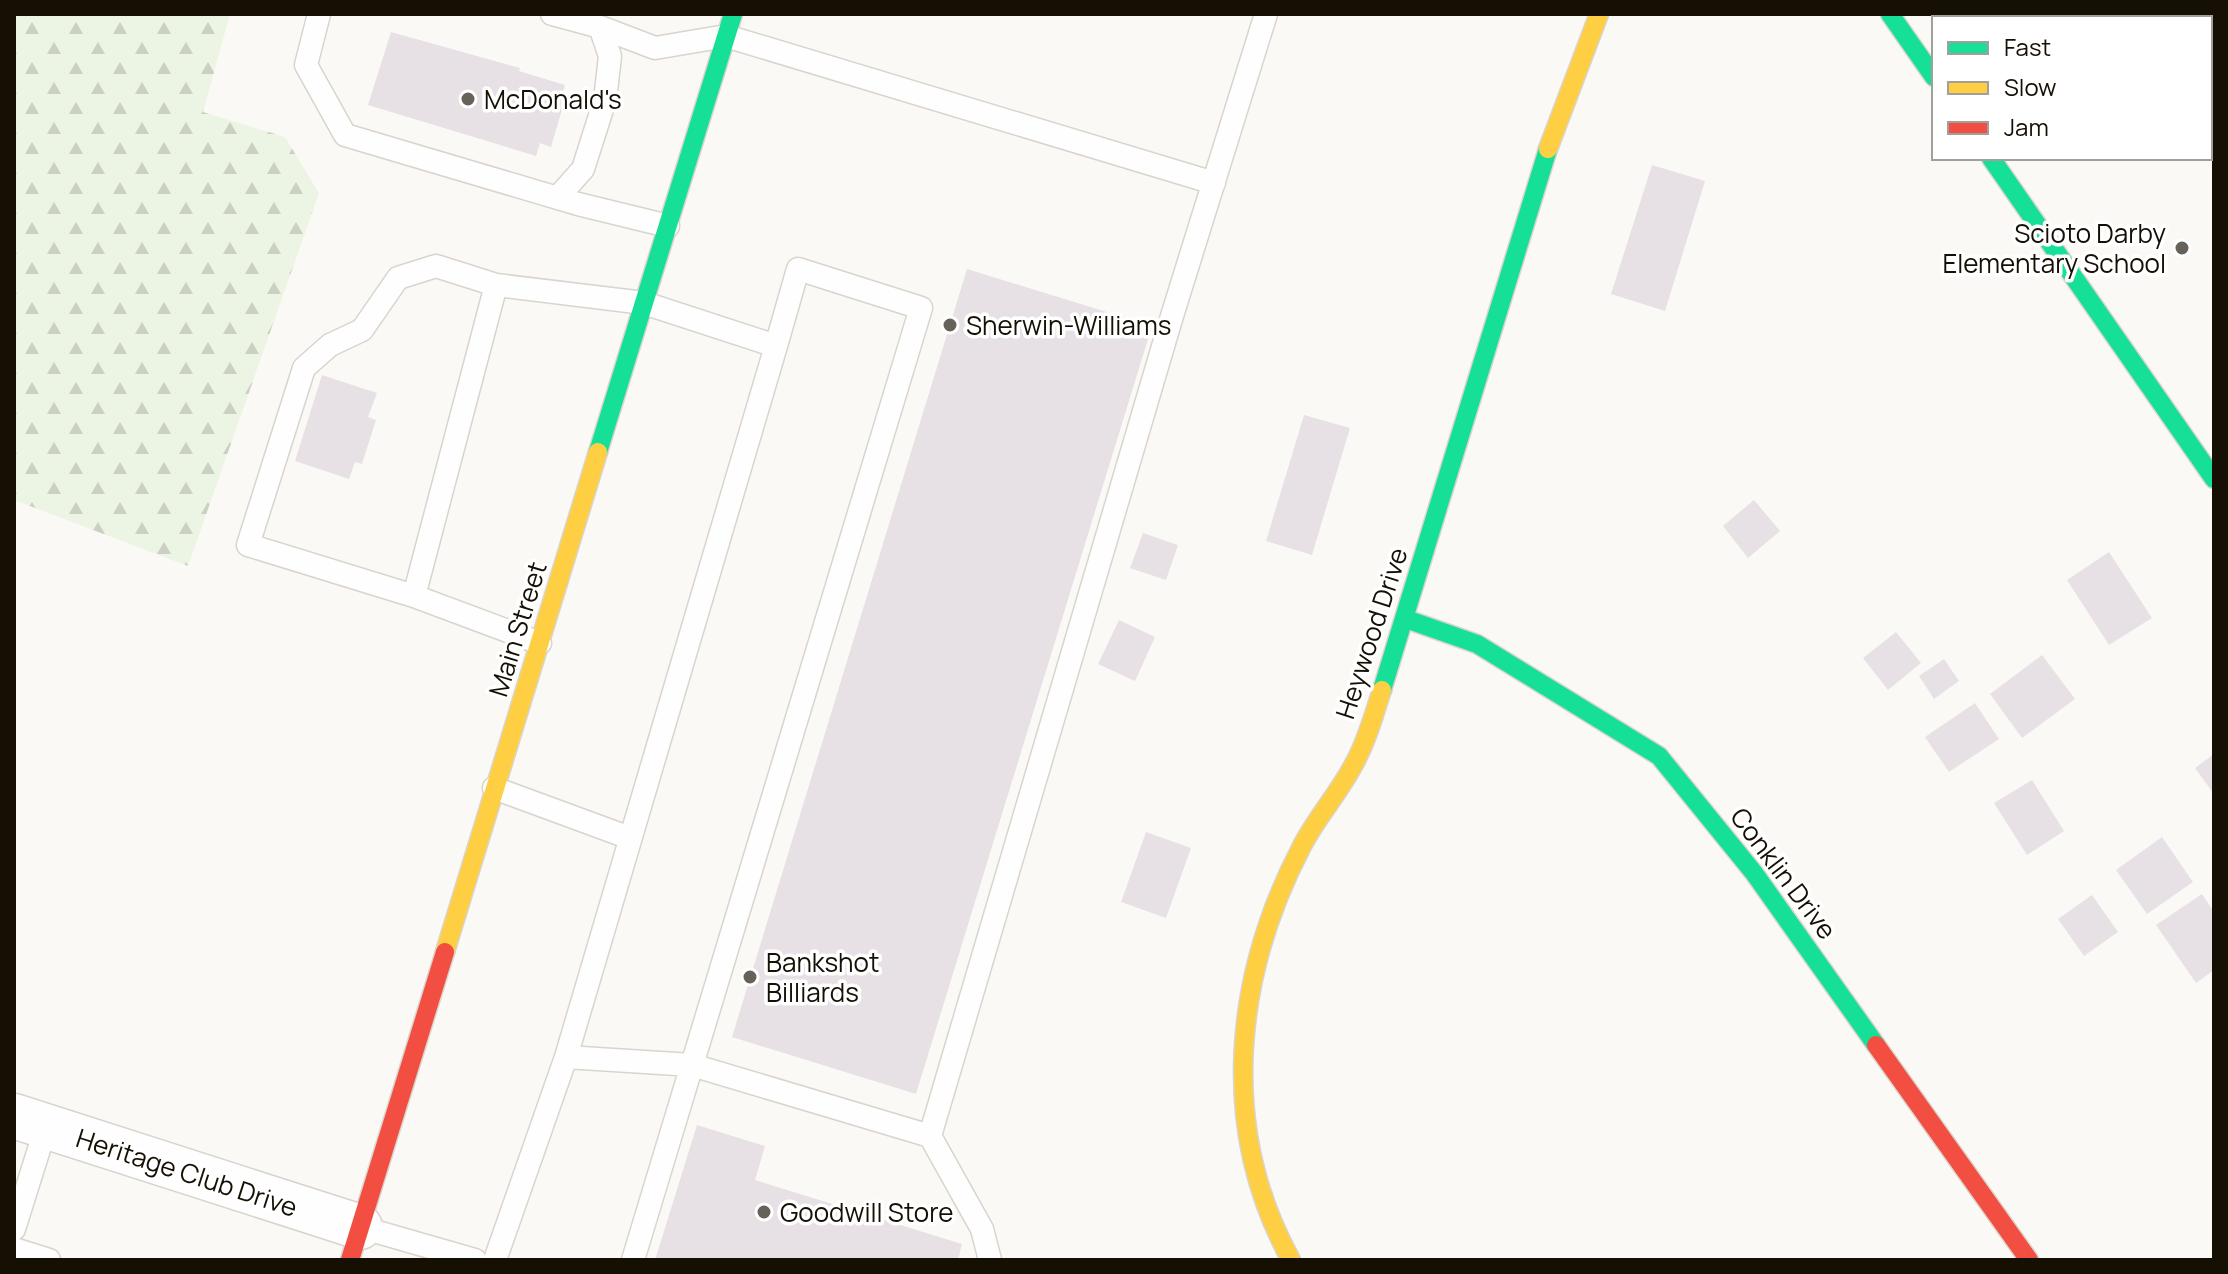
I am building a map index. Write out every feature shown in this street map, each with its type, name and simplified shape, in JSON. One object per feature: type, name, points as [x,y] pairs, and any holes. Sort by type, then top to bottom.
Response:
[{"type":"street","name":"Main Street","points":[[355,1243],[733,14]]},
{"type":"street","name":"Heywood Drive","points":[[1291,1260],[1267,1215],[1244,1117],[1244,1023],[1264,933],[1314,824],[1358,756],[1406,619],[1574,72],[1599,14]]},
{"type":"street","points":[[1890,14],[1932,74]]},
{"type":"street","points":[[1992,160],[2214,479]]},
{"type":"street","name":"Conklin Drive","points":[[1406,619],[1477,644],[1659,756],[1754,873],[2029,1260]]},
{"type":"street","name":"Heritage Club Drive","points":[[30,1122],[355,1243]]},
{"type":"lane","points":[[319,14],[306,65],[345,135],[668,226]]},
{"type":"lane","points":[[552,14],[600,27],[655,48],[726,36],[1214,183]]},
{"type":"lane","points":[[930,1136],[1266,14]]},
{"type":"lane","points":[[558,197],[583,169],[605,100],[610,56],[600,27]]},
{"type":"lane","points":[[540,643],[414,596],[248,545],[304,368],[330,345],[362,330],[398,278],[436,266],[496,285],[644,303],[776,346]]},
{"type":"lane","points":[[495,1260],[566,1057],[798,269],[921,308],[633,1260]]},
{"type":"lane","points":[[414,596],[496,285]]},
{"type":"lane","points":[[494,788],[630,838]]},
{"type":"lane","points":[[566,1057],[692,1065],[930,1136],[982,1229],[990,1260]]},
{"type":"lane","points":[[14,1229],[30,1122]]},
{"type":"lane","points":[[355,1243],[475,1260]]},
{"type":"lane","points":[[14,1249],[49,1260]]},
{"type":"green space","points":[[14,14],[230,14],[203,112],[285,137],[319,193],[188,566],[14,500]]},
{"type":"green space","points":[[2214,14],[2214,142],[2212,16],[2104,16]]},
{"type":"building","name":"McDonald's","points":[[391,32],[520,68],[519,71],[565,85],[563,92],[567,93],[551,147],[540,143],[536,156],[368,105]]},
{"type":"building","points":[[1652,165],[1705,181],[1665,311],[1611,294]]},
{"type":"building","points":[[967,269],[1152,326],[916,1094],[732,1037]]},
{"type":"building","points":[[322,375],[377,393],[368,417],[376,420],[362,464],[355,462],[349,479],[295,461]]},
{"type":"building","points":[[1304,415],[1350,428],[1312,555],[1266,541]]},
{"type":"building","points":[[1754,500],[1780,531],[1748,558],[1723,526]]},
{"type":"building","points":[[1143,533],[1178,545],[1166,580],[1130,568]]},
{"type":"building","points":[[2109,552],[2152,618],[2109,645],[2067,580]]},
{"type":"building","points":[[1119,620],[1155,637],[1135,681],[1098,664]]},
{"type":"building","points":[[1896,632],[1921,663],[1888,690],[1863,658]]},
{"type":"building","points":[[2042,655],[2075,699],[2022,738],[1990,694]]},
{"type":"building","points":[[1944,659],[1959,681],[1934,699],[1919,676]]},
{"type":"building","points":[[1975,703],[1999,739],[1949,772],[1925,737]]},
{"type":"building","points":[[2214,754],[2214,794],[2195,768]]},
{"type":"building","points":[[2032,780],[2064,831],[2027,855],[1994,803]]},
{"type":"building","points":[[1146,832],[1191,848],[1166,918],[1121,902]]},
{"type":"building","points":[[2162,837],[2193,882],[2147,914],[2116,870]]},
{"type":"building","points":[[2202,894],[2214,912],[2214,970],[2196,983],[2156,925]]},
{"type":"building","points":[[2092,895],[2118,932],[2084,956],[2058,919]]},
{"type":"building","name":"Goodwill Store","points":[[697,1125],[765,1146],[755,1180],[962,1244],[958,1260],[655,1260]]},
{"type":"traffic: fast","points":[[598,452],[733,14]]},
{"type":"traffic: fast","points":[[1890,14],[1932,74]]},
{"type":"traffic: fast","points":[[1382,690],[1548,149]]},
{"type":"traffic: fast","points":[[1992,160],[2214,479]]},
{"type":"traffic: fast","points":[[1406,619],[1477,644],[1659,756],[1754,873],[1876,1045]]},
{"type":"traffic: slow","points":[[1548,149],[1599,14]]},
{"type":"traffic: slow","points":[[445,952],[598,452]]},
{"type":"traffic: slow","points":[[1291,1260],[1268,1210],[1252,1158],[1244,1105],[1244,1052],[1249,999],[1261,947],[1279,896],[1308,835],[1359,755],[1382,690]]},
{"type":"traffic: jam","points":[[350,1260],[445,952]]},
{"type":"traffic: jam","points":[[1876,1045],[2029,1260]]},
{"type":"place","name":"McDonald's","points":[[468,99]]},
{"type":"place","name":"Scioto Darby Elementary School","points":[[2182,248]]},
{"type":"place","name":"Sherwin-Williams","points":[[950,325]]},
{"type":"place","name":"Bankshot Billiards","points":[[750,977]]},
{"type":"place","name":"Goodwill Store","points":[[764,1212]]}]
